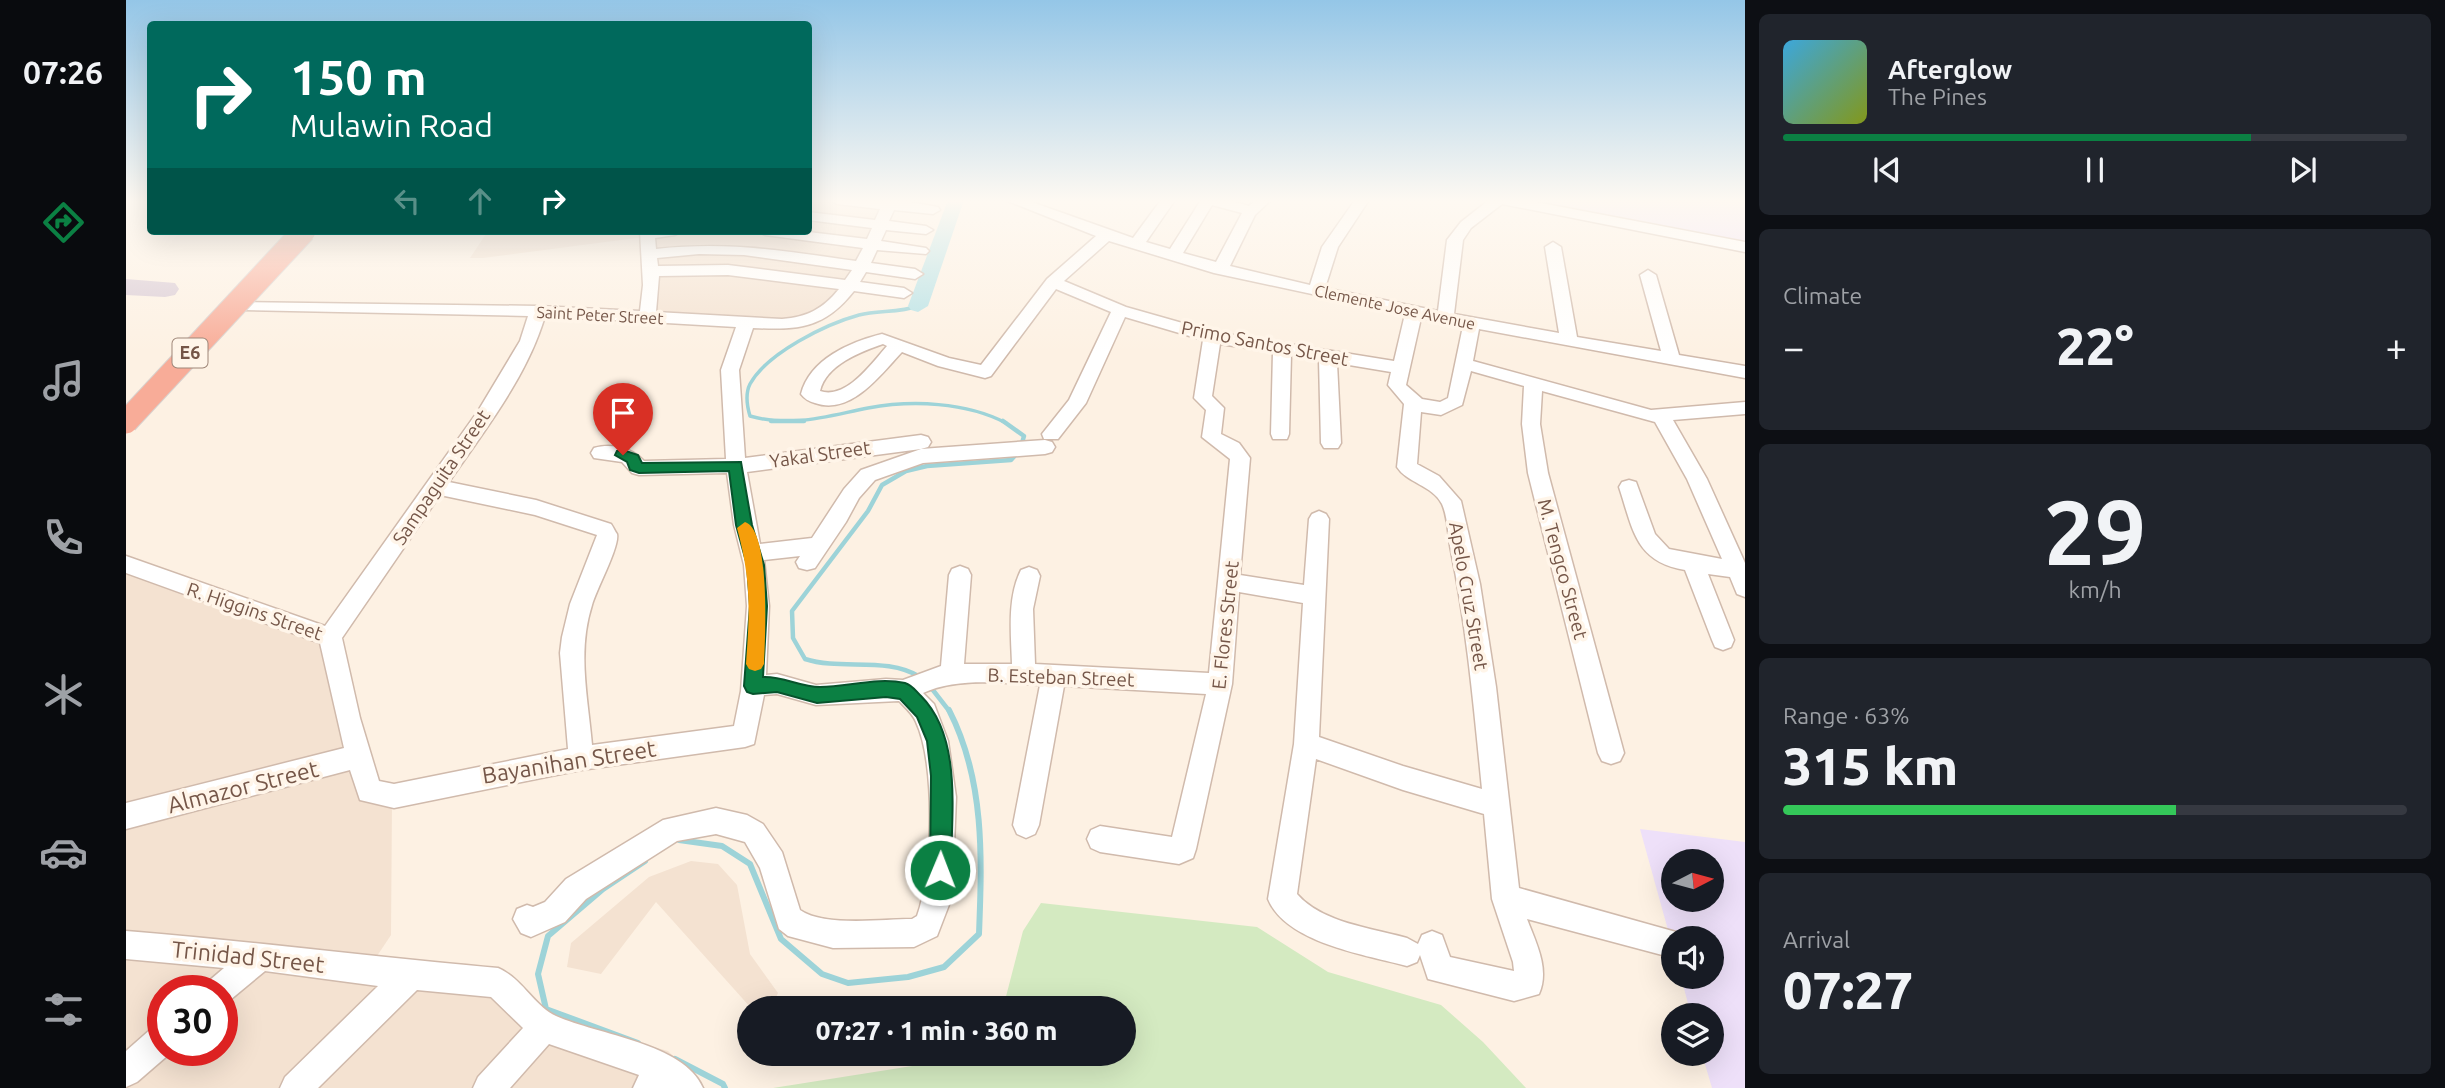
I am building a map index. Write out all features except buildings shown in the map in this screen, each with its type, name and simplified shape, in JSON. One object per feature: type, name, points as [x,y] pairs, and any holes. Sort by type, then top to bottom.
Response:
[{"type":"highway","name":"E6","points":[[126,408],[276,251]]},
{"type":"highway","name":"E6","points":[[126,422],[286,251]]},
{"type":"street","points":[[647,317],[651,300],[650,251]]},
{"type":"street","points":[[651,254],[690,251]]},
{"type":"street","points":[[744,251],[915,274]]},
{"type":"street","name":"Saint Peter Street","points":[[242,304],[538,311],[746,322],[808,321],[826,312],[849,288],[869,251]]},
{"type":"street","points":[[898,345],[852,393],[822,398],[810,394],[811,385],[819,373],[879,340],[888,340],[943,362],[985,372],[1053,282],[1088,251]]},
{"type":"street","name":"Clemente Jose Avenue","points":[[1155,251],[1220,270],[1316,291],[1472,323],[1745,372]]},
{"type":"street","points":[[1173,256],[1176,251]]},
{"type":"street","points":[[1220,270],[1231,251]]},
{"type":"street","points":[[1316,291],[1330,251]]},
{"type":"street","points":[[1445,317],[1454,251]]},
{"type":"street","points":[[1553,251],[1569,340]]},
{"type":"street","points":[[652,271],[728,270],[849,288],[904,293]]},
{"type":"street","points":[[1648,275],[1672,359]]},
{"type":"street","name":"Primo Santos Street","points":[[1053,282],[1120,310],[1212,337],[1400,368]]},
{"type":"street","points":[[751,553],[812,554],[839,517],[851,494],[868,475],[921,456],[1034,445],[1077,403],[1120,310]]},
{"type":"street","name":"Sampaguita Street","points":[[330,636],[437,487],[529,341],[538,311]]},
{"type":"street","points":[[1414,311],[1397,385],[1402,395],[1413,403],[1431,408],[1452,405],[1456,401],[1472,323]]},
{"type":"street","points":[[527,919],[531,923],[555,912],[576,889],[672,829],[716,821],[747,828],[754,834],[772,862],[789,919],[798,926],[833,934],[914,933],[927,926],[938,897],[943,797],[936,741],[925,712],[908,689],[817,695],[777,684],[753,686],[758,606],[755,565],[744,525],[736,466],[730,370],[746,322]]},
{"type":"street","name":"E. Flores Street","points":[[1100,839],[1179,851],[1183,849],[1220,684],[1240,458],[1234,449],[1211,437],[1215,408],[1203,398],[1212,337]]},
{"type":"street","points":[[1280,434],[1282,350]]},
{"type":"street","points":[[1328,357],[1331,443]]},
{"type":"street","points":[[1465,364],[1644,415],[1661,417],[1745,408]]},
{"type":"street","name":"M. Tengco Street","points":[[1533,383],[1531,424],[1538,473],[1611,753]]},
{"type":"street","name":"Apelo Cruz Street","points":[[1413,403],[1407,467],[1432,481],[1451,501],[1469,584],[1485,687],[1495,805]]},
{"type":"street","points":[[1661,417],[1704,490],[1741,579]]},
{"type":"street","name":"Yakal Street","points":[[601,453],[628,456],[639,468],[736,466],[921,442]]},
{"type":"street","points":[[849,450],[868,475]]},
{"type":"street","points":[[437,487],[517,503],[604,530],[607,534],[572,629],[570,652],[580,758]]},
{"type":"street","points":[[1629,487],[1649,544],[1661,555],[1741,579]]},
{"type":"street","points":[[1306,744],[1403,778],[1495,805],[1506,899],[1528,962],[1529,984],[1514,986],[1438,969],[1420,949],[1329,929],[1303,918],[1286,905],[1282,898],[1306,744],[1319,519]]},
{"type":"street","points":[[1693,563],[1723,640]]},
{"type":"street","name":"R. Higgins Street","points":[[126,564],[330,636],[369,791],[394,796]]},
{"type":"street","points":[[943,676],[960,575]]},
{"type":"street","points":[[1024,674],[1022,609],[1029,576]]},
{"type":"street","points":[[1230,582],[1315,596]]},
{"type":"street","name":"B. Esteban Street","points":[[908,689],[943,676],[1024,674],[1220,684]]},
{"type":"street","points":[[1026,825],[1054,676]]},
{"type":"street","name":"Bayanihan Street","points":[[394,796],[580,758],[745,736],[753,686]]},
{"type":"street","name":"Almazor Street","points":[[126,816],[359,756]]},
{"type":"street","points":[[1506,899],[1661,941]]},
{"type":"street","name":"Trinidad Street","points":[[126,945],[260,956],[410,976],[498,983],[544,1027]]},
{"type":"street","points":[[238,975],[260,956]]},
{"type":"street","points":[[296,1088],[410,976]]},
{"type":"street","points":[[489,1088],[544,1027],[667,1082]]},
{"type":"street","points":[[126,1071],[147,1053]]},
{"type":"shaded area","points":[[475,251],[538,251],[483,258],[470,258]]},
{"type":"shaded area","points":[[644,251],[862,251],[844,286],[819,312],[799,320],[643,315]]},
{"type":"shaded area","points":[[126,572],[321,644],[346,744],[392,801],[391,935],[371,965],[505,977],[545,1017],[668,1051],[705,1088],[126,1088]]},
{"type":"shaded area","points":[[1640,829],[1745,842],[1745,1088],[1712,1088],[1706,1066],[1724,1066],[1724,1003],[1688,1003],[1684,989],[1724,989],[1724,926],[1667,926],[1663,912],[1724,912],[1724,849],[1661,849],[1661,905]]},
{"type":"shaded area","points":[[691,861],[718,864],[737,885],[750,954],[778,993],[777,996],[740,996],[656,902],[601,974],[567,967],[571,943],[649,877]]},
{"type":"green space","points":[[1041,903],[1257,927],[1328,972],[1441,1005],[1483,1042],[1526,1088],[773,1088],[912,1066],[1136,1066],[1136,996],[1006,996],[1023,931]]},
{"type":"waterway","points":[[918,306],[938,251]]},
{"type":"waterway","points":[[780,421],[750,416],[747,400],[750,384],[770,361],[798,341],[846,319],[866,313],[918,306]]},
{"type":"waterway","points":[[795,421],[885,405],[920,404],[956,407],[1005,423]]},
{"type":"waterway","points":[[771,421],[780,421]]},
{"type":"waterway","points":[[780,421],[795,421]]},
{"type":"waterway","points":[[795,421],[804,421]]},
{"type":"waterway","points":[[920,677],[893,667],[834,664],[805,659],[793,638],[792,611],[868,511],[882,485],[906,471],[927,466],[1011,460],[1020,450],[1024,436],[1005,423]]},
{"type":"waterway","points":[[929,685],[950,712]]},
{"type":"waterway","points":[[679,840],[722,846],[750,864],[781,939],[822,974],[848,983],[908,977],[944,967],[979,934],[981,877],[975,792],[961,737],[950,712]]},
{"type":"waterway","points":[[638,1043],[546,1009],[538,974],[548,936],[603,889],[645,861]]},
{"type":"waterway","points":[[675,1059],[723,1084],[725,1088]]},
{"type":"taxiway","points":[[126,287],[165,289]]},
{"type":"slow traffic","points":[[745,528],[755,565],[758,606],[755,664]]},
{"type":"route","points":[[623,455],[633,458],[635,466],[639,468],[736,466],[744,525],[755,565],[758,606],[753,686],[777,684],[817,695],[886,689],[905,691],[925,712],[939,755],[943,797],[940,870]]}]
